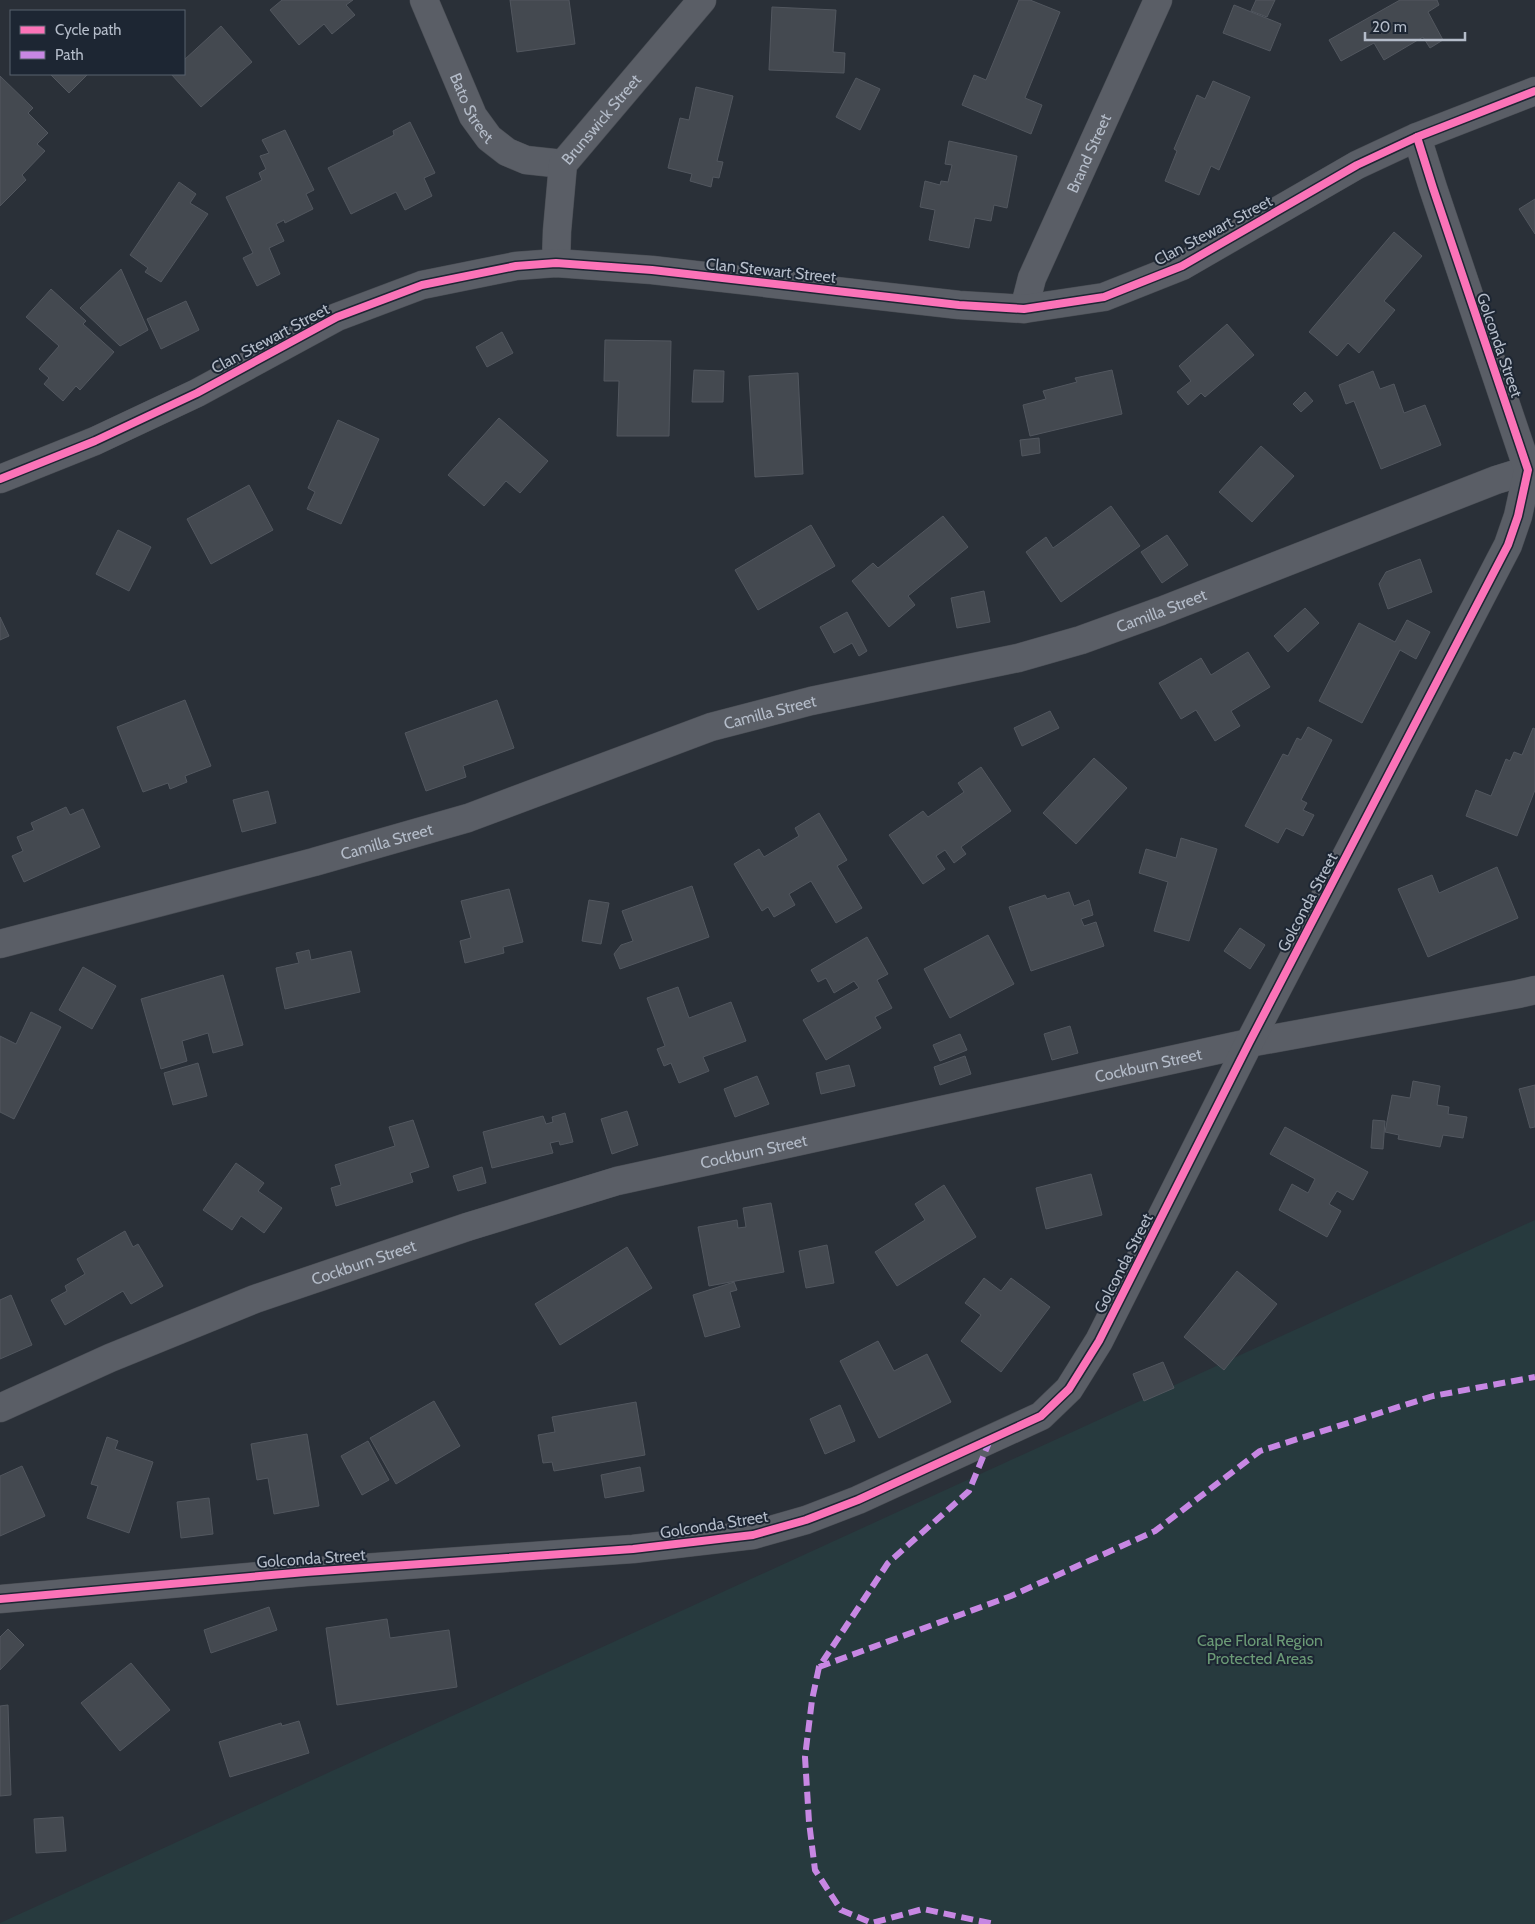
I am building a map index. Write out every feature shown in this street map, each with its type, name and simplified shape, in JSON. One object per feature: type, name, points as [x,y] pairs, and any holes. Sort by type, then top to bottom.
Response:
[{"type":"street","name":"Bato Street","points":[[424,0],[473,116],[489,138],[507,152],[526,160],[564,164]]},
{"type":"street","name":"Brunswick Street","points":[[556,263],[557,231],[564,164],[702,0]]},
{"type":"street","name":"Brand Street","points":[[1024,309],[1032,278],[1158,0]]},
{"type":"street","name":"Clan Stewart Street","points":[[0,479],[95,441],[198,393],[337,318],[422,285],[516,266],[556,263],[652,270],[959,305],[1024,309],[1104,297],[1182,266],[1357,165],[1417,137],[1535,91]]},
{"type":"street","name":"Golconda Street","points":[[0,1599],[306,1572],[633,1549],[753,1534],[806,1520],[858,1500],[1041,1416],[1069,1389],[1099,1341],[1249,1043],[1508,545],[1518,516],[1531,469],[1436,198],[1417,137]]},
{"type":"street","name":"Camilla Street","points":[[0,944],[314,862],[468,818],[711,727],[811,701],[1018,658],[1081,640],[1161,612],[1496,480],[1531,469]]},
{"type":"street","name":"Cockburn Street","points":[[0,1408],[110,1358],[255,1299],[467,1227],[617,1181],[1249,1043],[1535,990]]},
{"type":"green space","name":"Cape Floral Region Protected Areas","points":[[1535,1220],[1535,1924],[0,1924],[0,1923]]},
{"type":"building","points":[[282,0],[353,0],[346,5],[355,15],[332,34],[324,24],[299,45],[270,10]]},
{"type":"building","points":[[510,0],[569,0],[575,44],[517,52]]},
{"type":"building","points":[[1019,0],[1030,0],[1060,12],[1025,98],[1042,105],[1031,134],[962,105],[974,75],[986,80]]},
{"type":"building","points":[[1256,0],[1275,0],[1267,17],[1251,11]]},
{"type":"building","points":[[1400,0],[1437,0],[1439,5],[1428,12],[1443,40],[1430,48],[1423,37],[1384,60],[1374,43],[1341,61],[1329,40]]},
{"type":"building","points":[[1234,5],[1281,24],[1270,51],[1223,33]]},
{"type":"building","points":[[772,7],[836,10],[833,52],[845,53],[844,73],[769,70]]},
{"type":"building","points":[[221,26],[252,62],[201,107],[172,75],[185,75],[185,59]]},
{"type":"building","points":[[51,75],[87,75],[69,93]]},
{"type":"building","points":[[0,76],[33,108],[28,113],[48,133],[37,144],[45,151],[22,175],[26,180],[0,206]]},
{"type":"building","points":[[856,78],[880,89],[860,130],[836,117]]},
{"type":"building","points":[[1213,81],[1250,97],[1219,170],[1211,166],[1199,195],[1165,181],[1177,151],[1174,149],[1197,95],[1205,99]]},
{"type":"building","points":[[696,87],[733,96],[717,161],[723,162],[719,178],[713,177],[711,187],[690,181],[692,174],[668,168],[680,118],[689,120]]},
{"type":"building","points":[[410,122],[435,173],[424,178],[432,196],[405,210],[396,192],[351,214],[328,168],[394,135],[393,131]]},
{"type":"building","points":[[285,130],[314,190],[306,194],[313,209],[285,223],[284,220],[276,224],[284,241],[269,248],[280,274],[257,286],[243,258],[253,253],[226,197],[262,180],[259,173],[266,169],[260,156],[269,153],[262,140]]},
{"type":"building","points":[[949,141],[1017,156],[1007,208],[994,205],[991,221],[975,218],[969,248],[929,240],[935,210],[920,207],[925,181],[940,185],[941,181],[948,182],[952,165],[945,164]]},
{"type":"building","points":[[179,182],[196,194],[190,203],[208,214],[161,282],[145,272],[148,268],[130,255]]},
{"type":"building","points":[[1535,199],[1535,234],[1519,209]]},
{"type":"building","points":[[1394,232],[1422,256],[1384,301],[1395,310],[1359,353],[1348,343],[1337,356],[1309,332]]},
{"type":"building","points":[[121,269],[148,330],[120,346],[80,308]]},
{"type":"building","points":[[51,289],[86,321],[83,324],[114,352],[80,390],[76,386],[63,401],[44,384],[49,378],[39,369],[59,346],[26,317]]},
{"type":"building","points":[[186,301],[199,330],[161,349],[147,319]]},
{"type":"building","points":[[1227,324],[1254,355],[1205,397],[1201,393],[1188,405],[1177,392],[1191,381],[1179,366]]},
{"type":"building","points":[[502,332],[513,353],[487,367],[476,347]]},
{"type":"building","points":[[605,340],[671,341],[669,436],[617,436],[619,381],[604,381]]},
{"type":"building","points":[[694,370],[724,371],[723,402],[692,402]]},
{"type":"building","points":[[1112,370],[1122,414],[1030,436],[1023,405],[1046,399],[1043,391],[1077,382],[1075,378]]},
{"type":"building","points":[[1373,371],[1380,389],[1394,384],[1404,413],[1425,405],[1441,445],[1381,469],[1354,401],[1346,404],[1339,385]]},
{"type":"building","points":[[798,373],[803,474],[755,477],[749,376]]},
{"type":"building","points":[[1305,392],[1313,401],[1301,412],[1293,404]]},
{"type":"building","points":[[499,418],[548,461],[520,493],[506,481],[484,506],[448,475]]},
{"type":"building","points":[[338,420],[379,439],[341,524],[307,509],[315,492],[308,488]]},
{"type":"building","points":[[1039,438],[1040,453],[1022,456],[1020,440]]},
{"type":"building","points":[[1261,446],[1294,476],[1252,522],[1219,492]]},
{"type":"building","points":[[249,485],[273,530],[211,564],[187,519]]},
{"type":"building","points":[[1111,506],[1140,546],[1061,602],[1026,552],[1046,537],[1053,548]]},
{"type":"building","points":[[943,516],[968,547],[908,596],[915,605],[889,627],[852,581],[873,563],[878,568]]},
{"type":"building","points":[[811,525],[835,566],[758,610],[735,570]]},
{"type":"building","points":[[118,530],[151,547],[129,591],[96,574]]},
{"type":"building","points":[[1167,535],[1188,565],[1162,583],[1141,552]]},
{"type":"building","points":[[1420,559],[1432,592],[1388,609],[1379,584],[1386,572]]},
{"type":"building","points":[[984,591],[990,622],[957,628],[951,598]]},
{"type":"building","points":[[1305,608],[1319,623],[1288,652],[1274,636]]},
{"type":"building","points":[[847,612],[867,651],[859,656],[852,643],[834,653],[820,627]]},
{"type":"building","points":[[0,617],[9,636],[0,640]]},
{"type":"building","points":[[1407,620],[1430,632],[1416,659],[1400,650],[1362,723],[1319,701],[1359,623],[1395,642]]},
{"type":"building","points":[[1248,652],[1270,687],[1231,711],[1240,726],[1215,741],[1196,710],[1181,719],[1159,683],[1201,658],[1211,675]]},
{"type":"building","points":[[185,700],[211,766],[185,776],[187,782],[170,789],[168,783],[143,792],[117,727]]},
{"type":"building","points":[[497,700],[514,748],[463,766],[466,777],[426,791],[405,733]]},
{"type":"building","points":[[1050,711],[1059,728],[1022,746],[1014,728]]},
{"type":"building","points":[[1308,727],[1332,740],[1301,800],[1307,803],[1303,810],[1314,815],[1303,836],[1286,828],[1278,843],[1245,826],[1283,754],[1288,756],[1297,738],[1301,740]]},
{"type":"building","points":[[1533,728],[1535,729],[1535,790],[1517,836],[1466,816],[1476,790],[1491,796],[1506,759],[1510,761],[1514,752],[1522,755]]},
{"type":"building","points":[[1094,758],[1127,788],[1076,844],[1043,813]]},
{"type":"building","points":[[981,767],[1011,811],[961,847],[966,854],[954,863],[945,850],[936,856],[945,869],[923,884],[889,835],[923,811],[928,817],[964,792],[958,783]]},
{"type":"building","points":[[268,791],[276,823],[242,832],[233,800]]},
{"type":"building","points":[[66,807],[70,815],[83,809],[100,847],[24,882],[12,856],[23,851],[17,837],[34,830],[31,823]]},
{"type":"building","points":[[819,813],[847,860],[837,866],[862,908],[836,923],[811,881],[789,894],[795,905],[774,917],[768,907],[762,911],[734,864],[759,849],[764,857],[799,836],[795,828]]},
{"type":"building","points":[[1181,838],[1217,849],[1189,941],[1154,931],[1168,882],[1139,873],[1146,849],[1176,858]]},
{"type":"building","points":[[1497,867],[1518,918],[1428,957],[1398,889],[1432,875],[1439,893]]},
{"type":"building","points":[[692,886],[709,937],[620,969],[614,954],[621,945],[633,941],[622,911]]},
{"type":"building","points":[[509,889],[523,942],[503,947],[504,953],[465,963],[460,941],[471,938],[461,901]]},
{"type":"building","points":[[1069,892],[1074,906],[1089,900],[1093,915],[1081,919],[1084,926],[1096,922],[1104,946],[1031,971],[1009,907],[1045,895],[1047,899]]},
{"type":"building","points":[[589,900],[609,903],[601,944],[582,941]]},
{"type":"building","points":[[1240,928],[1265,945],[1250,969],[1224,951]]},
{"type":"building","points":[[988,935],[1014,984],[950,1018],[924,969]]},
{"type":"building","points":[[867,937],[888,974],[877,980],[892,1008],[875,1017],[881,1028],[826,1060],[803,1020],[859,988],[854,981],[834,993],[826,978],[818,982],[811,970]]},
{"type":"building","points":[[309,950],[311,960],[351,951],[360,992],[285,1009],[276,968],[299,963],[296,953]]},
{"type":"building","points":[[83,967],[116,986],[92,1029],[59,1010]]},
{"type":"building","points":[[223,975],[243,1045],[213,1053],[208,1033],[182,1041],[187,1061],[161,1069],[141,999]]},
{"type":"building","points":[[678,987],[689,1018],[731,1002],[746,1041],[703,1057],[709,1071],[679,1083],[671,1063],[664,1066],[657,1049],[665,1046],[647,998]]},
{"type":"building","points":[[31,1012],[61,1027],[14,1119],[0,1112],[0,1036],[16,1044]]},
{"type":"building","points":[[1070,1026],[1078,1053],[1052,1060],[1044,1034]]},
{"type":"building","points":[[960,1034],[967,1050],[940,1061],[933,1045]]},
{"type":"building","points":[[965,1056],[971,1074],[940,1085],[934,1067]]},
{"type":"building","points":[[198,1063],[207,1096],[173,1105],[164,1073]]},
{"type":"building","points":[[849,1065],[855,1086],[821,1094],[816,1073]]},
{"type":"building","points":[[757,1076],[769,1104],[735,1117],[724,1089]]},
{"type":"building","points":[[1413,1081],[1440,1086],[1437,1105],[1449,1107],[1448,1114],[1467,1117],[1463,1138],[1443,1135],[1440,1147],[1398,1139],[1399,1135],[1385,1132],[1392,1095],[1410,1098]]},
{"type":"building","points":[[1535,1085],[1535,1127],[1530,1128],[1519,1089]]},
{"type":"building","points":[[627,1111],[638,1145],[612,1154],[601,1119]]},
{"type":"building","points":[[565,1113],[573,1142],[560,1145],[559,1141],[550,1143],[553,1153],[492,1168],[483,1132],[543,1116],[546,1124],[553,1122],[552,1117]]},
{"type":"building","points":[[413,1120],[429,1167],[410,1173],[413,1182],[336,1206],[331,1188],[341,1185],[335,1165],[395,1146],[389,1127]]},
{"type":"building","points":[[1373,1120],[1385,1121],[1383,1149],[1371,1148]]},
{"type":"building","points":[[1285,1127],[1368,1172],[1353,1200],[1337,1191],[1329,1204],[1341,1211],[1327,1237],[1279,1210],[1292,1184],[1308,1193],[1315,1179],[1270,1154]]},
{"type":"building","points":[[236,1163],[264,1183],[258,1191],[282,1208],[264,1233],[241,1216],[232,1230],[203,1210]]},
{"type":"building","points":[[482,1167],[486,1183],[458,1191],[453,1176]]},
{"type":"building","points":[[1091,1174],[1102,1215],[1046,1229],[1036,1188]]},
{"type":"building","points":[[944,1185],[976,1237],[897,1286],[875,1252],[925,1220],[915,1204]]},
{"type":"building","points":[[771,1203],[784,1272],[709,1286],[698,1227],[737,1220],[738,1228],[746,1227],[743,1208]]},
{"type":"building","points":[[125,1231],[133,1247],[138,1244],[163,1286],[131,1304],[123,1291],[65,1325],[51,1300],[67,1291],[65,1286],[85,1274],[77,1259]]},
{"type":"building","points":[[827,1245],[834,1283],[806,1288],[799,1251]]},
{"type":"building","points":[[627,1247],[652,1288],[560,1345],[535,1304]]},
{"type":"building","points":[[1237,1271],[1277,1304],[1224,1370],[1184,1337]]},
{"type":"building","points":[[984,1278],[1001,1291],[1011,1278],[1050,1307],[1001,1372],[961,1341],[981,1315],[965,1303]]},
{"type":"building","points":[[734,1282],[737,1290],[730,1292],[740,1327],[705,1337],[693,1295]]},
{"type":"building","points":[[11,1295],[32,1345],[0,1359],[0,1300]]},
{"type":"building","points":[[878,1341],[894,1371],[927,1354],[951,1402],[879,1438],[840,1361]]},
{"type":"building","points":[[1163,1362],[1174,1388],[1144,1401],[1133,1374]]},
{"type":"building","points":[[434,1401],[460,1446],[396,1484],[370,1438]]},
{"type":"building","points":[[636,1402],[645,1455],[554,1471],[552,1462],[543,1463],[538,1435],[555,1432],[552,1417]]},
{"type":"building","points":[[840,1405],[855,1441],[825,1454],[810,1419]]},
{"type":"building","points":[[307,1434],[319,1506],[274,1514],[268,1478],[257,1480],[251,1444]]},
{"type":"building","points":[[107,1437],[118,1441],[115,1449],[153,1462],[129,1533],[87,1518],[98,1486],[91,1484]]},
{"type":"building","points":[[368,1441],[389,1480],[362,1495],[341,1456]]},
{"type":"building","points":[[22,1466],[45,1516],[0,1536],[0,1476]]},
{"type":"building","points":[[640,1467],[644,1491],[605,1498],[601,1475]]},
{"type":"building","points":[[209,1498],[213,1534],[181,1538],[177,1502]]},
{"type":"building","points":[[269,1607],[277,1630],[211,1653],[204,1630]]},
{"type":"building","points":[[387,1619],[390,1638],[449,1630],[457,1687],[337,1705],[326,1628]]},
{"type":"building","points":[[8,1629],[24,1645],[0,1670],[0,1637]]},
{"type":"building","points":[[131,1663],[170,1710],[120,1751],[81,1703]]},
{"type":"building","points":[[8,1705],[11,1795],[0,1796],[0,1706]]},
{"type":"building","points":[[299,1721],[309,1753],[230,1777],[219,1742],[281,1723],[282,1726]]},
{"type":"building","points":[[63,1817],[66,1851],[36,1853],[34,1819]]},
{"type":"marked path","points":[[990,1440],[969,1491],[888,1563],[819,1667],[1011,1596],[1155,1531],[1260,1451],[1433,1396],[1535,1377]]},
{"type":"marked path","points":[[819,1667],[812,1700],[805,1757],[809,1822],[815,1870],[841,1910],[872,1923],[923,1909],[994,1924]]},
{"type":"cycle path","points":[[0,479],[95,441],[197,393],[337,317],[422,285],[516,266],[556,263],[652,270],[959,305],[1024,309],[1104,297],[1182,266],[1357,165],[1417,137],[1535,91]]},
{"type":"cycle path","points":[[0,1599],[306,1572],[633,1549],[753,1535],[806,1520],[858,1500],[1041,1416],[1069,1389],[1099,1341],[1249,1043],[1508,545],[1518,516],[1528,470],[1417,137]]}]
